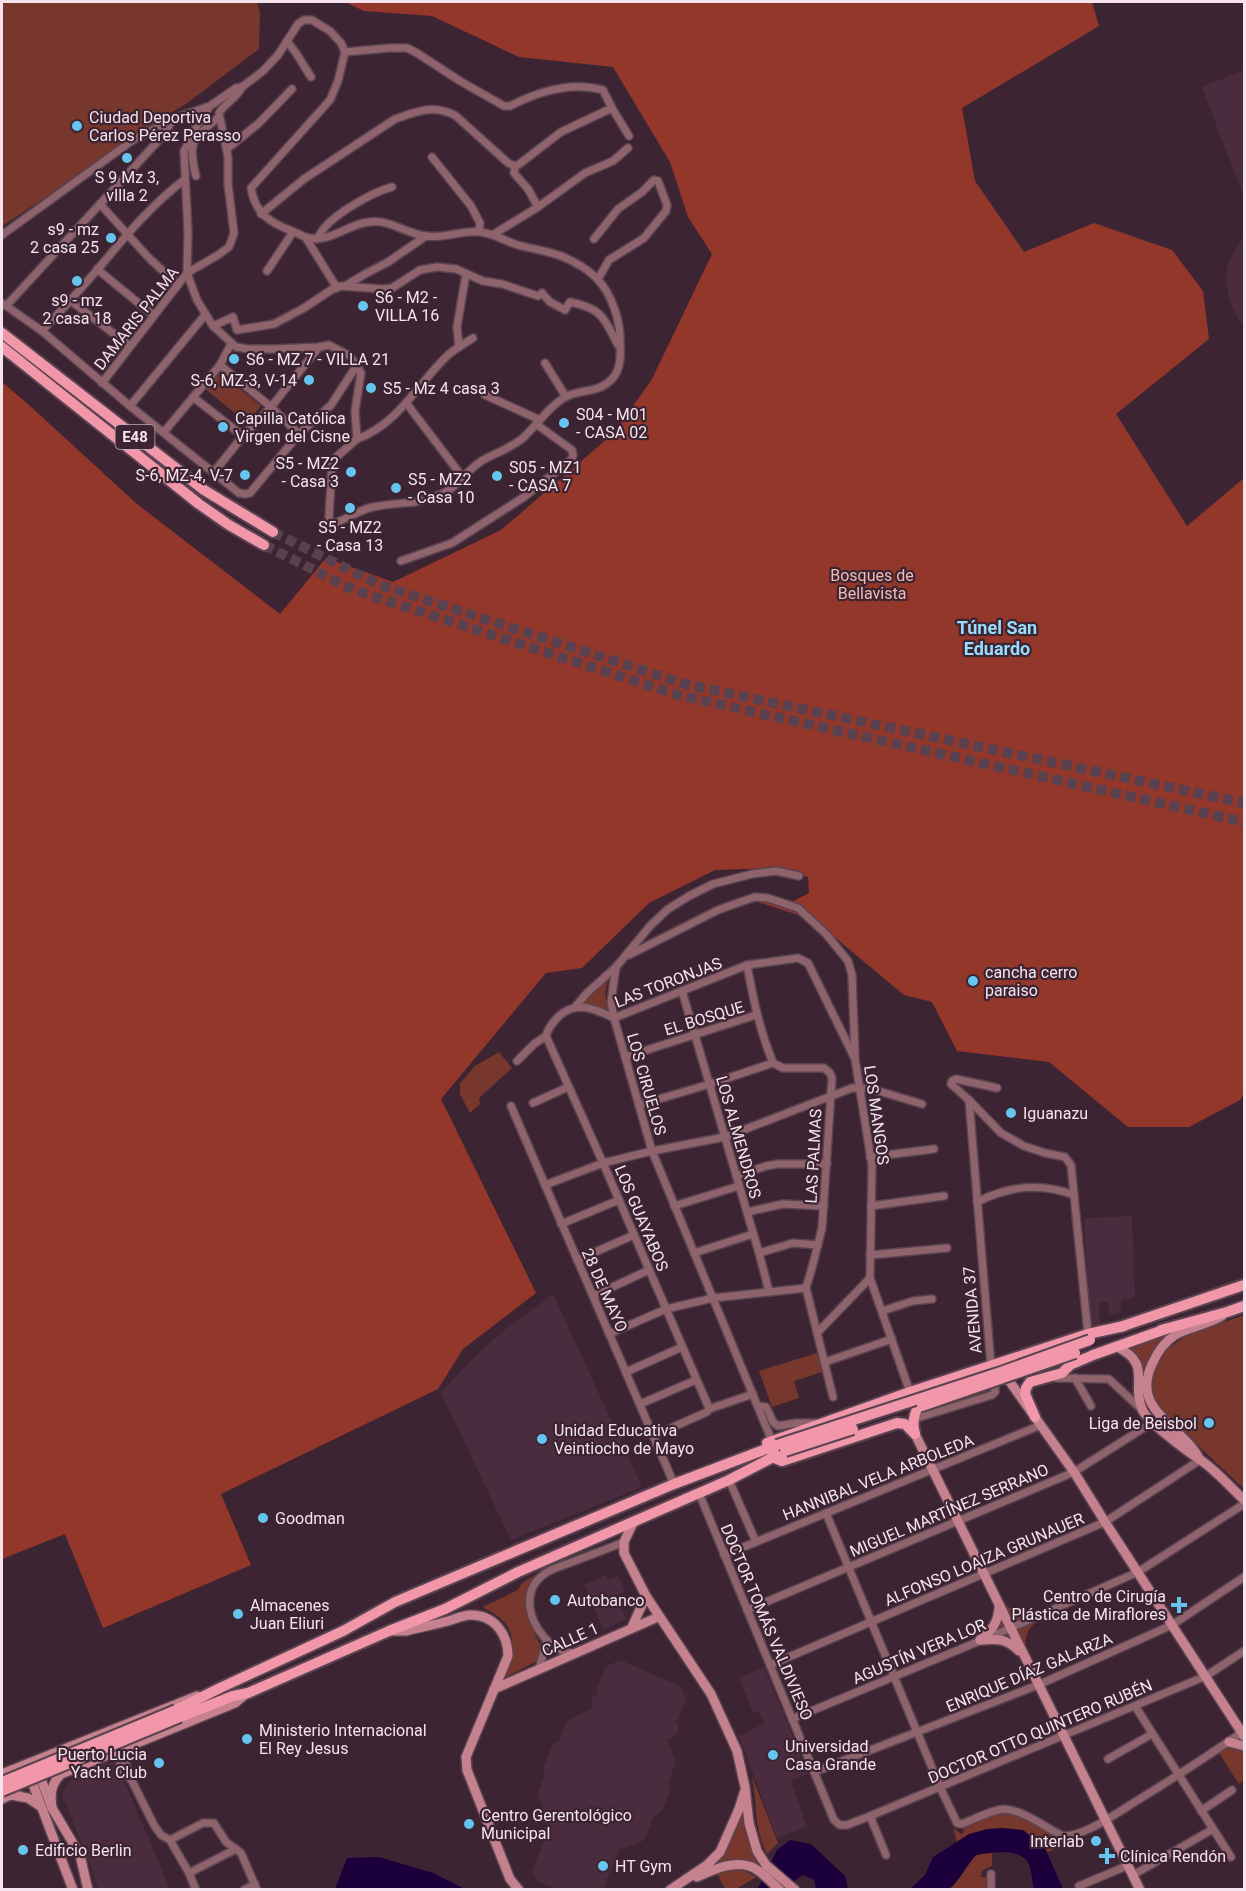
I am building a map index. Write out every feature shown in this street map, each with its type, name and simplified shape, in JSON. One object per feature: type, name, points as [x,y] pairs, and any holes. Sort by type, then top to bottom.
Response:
[{"type":"main road","name":"E48","points":[[2,333],[204,490],[273,532]]},
{"type":"main road","name":"E48","points":[[2,347],[189,496],[229,525],[264,545]]},
{"type":"main road","points":[[229,525],[237,511]]},
{"type":"main road","points":[[5,1795],[178,1714],[216,1690],[344,1631],[395,1602],[674,1484],[778,1446],[996,1381],[1124,1326],[1245,1285]]},
{"type":"main road","points":[[1022,1356],[1018,1364],[1020,1372],[1029,1377],[1070,1365],[1166,1329],[1245,1305]]},
{"type":"main road","points":[[919,1405],[928,1400],[999,1378],[1022,1356],[1090,1341],[1166,1329]]},
{"type":"main road","points":[[1038,1421],[1027,1400],[1026,1388],[1030,1382],[1062,1373],[1070,1365]]},
{"type":"main road","points":[[2,1776],[178,1714],[248,1693],[445,1609],[518,1572],[729,1480],[772,1457],[778,1446],[821,1424],[944,1381],[999,1378]]},
{"type":"main road","points":[[915,1434],[913,1417],[919,1405],[944,1381]]},
{"type":"main road","points":[[878,1403],[886,1404],[891,1410],[892,1418],[888,1426]]},
{"type":"main road","points":[[772,1457],[782,1461],[901,1423],[908,1426],[915,1434]]},
{"type":"street","points":[[195,176],[190,154],[191,148],[202,131],[219,117],[224,106],[242,87],[264,71],[278,55],[298,24],[304,20],[312,20],[330,31],[341,43],[345,52],[338,81],[330,100],[251,188],[261,214],[280,227],[306,238],[317,239],[332,237],[370,222],[380,222],[426,236],[443,237],[469,231],[494,234],[516,244],[561,256],[576,264],[598,279],[611,302],[620,333],[620,347],[618,369],[610,381],[600,388],[566,397],[512,446],[474,464],[464,479],[452,489],[411,504],[376,506],[332,524],[329,517],[334,459],[357,439],[368,435],[407,404],[447,356],[473,338]]},
{"type":"street","points":[[287,41],[311,77]]},
{"type":"street","points":[[345,52],[407,48],[504,106],[510,106],[551,89],[592,87],[603,90],[629,136]]},
{"type":"street","points":[[2,235],[133,140],[175,117],[210,106],[236,88],[242,87]]},
{"type":"street","points":[[227,149],[260,123],[292,89]]},
{"type":"street","points":[[210,106],[184,151],[188,232],[187,273],[193,291],[205,315],[231,344],[248,349],[329,345],[350,356],[362,376],[355,411],[357,439]]},
{"type":"street","points":[[261,214],[304,179],[395,119],[431,108],[456,116],[508,163],[515,166]]},
{"type":"street","points":[[515,166],[561,132],[612,108]]},
{"type":"street","points":[[175,117],[159,141],[4,304],[42,331],[130,406],[239,493],[245,495],[250,493],[299,434],[331,405],[357,365]]},
{"type":"street","name":"DAMARIS PALMA","points":[[102,383],[187,273],[229,247],[234,233],[228,184],[227,149],[219,117]]},
{"type":"street","points":[[494,234],[538,207],[585,173],[614,161],[628,148]]},
{"type":"street","points":[[432,157],[471,206],[480,223],[479,231]]},
{"type":"street","points":[[515,166],[514,173],[528,189],[538,207]]},
{"type":"street","points":[[42,331],[71,301],[127,234],[165,194],[184,180]]},
{"type":"street","points":[[594,239],[618,209],[642,192],[654,180],[658,181],[667,205],[660,220],[640,242],[609,260],[598,279]]},
{"type":"street","points":[[317,239],[325,226],[345,211],[368,196],[392,187]]},
{"type":"street","points":[[99,204],[178,285]]},
{"type":"street","points":[[267,271],[293,231]]},
{"type":"street","points":[[213,326],[233,317],[237,330],[274,324],[388,262],[426,236]]},
{"type":"street","points":[[306,238],[341,287]]},
{"type":"street","points":[[341,287],[392,288],[420,270],[437,267],[456,269],[483,281],[502,284],[538,296],[542,293],[550,302],[565,310],[570,302],[594,309],[604,320],[620,347]]},
{"type":"street","points":[[98,269],[153,315]]},
{"type":"street","points":[[459,347],[457,327],[466,274]]},
{"type":"street","points":[[71,301],[130,346]]},
{"type":"street","points":[[130,406],[205,315]]},
{"type":"street","points":[[164,432],[220,365],[231,344]]},
{"type":"street","points":[[214,472],[243,436],[271,407],[319,347]]},
{"type":"street","points":[[545,363],[566,397]]},
{"type":"street","points":[[220,365],[271,407],[299,434]]},
{"type":"street","points":[[401,561],[452,543],[524,497],[572,459],[572,450],[538,422],[485,395]]},
{"type":"street","points":[[192,396],[243,436]]},
{"type":"street","points":[[407,404],[464,479]]},
{"type":"street","points":[[517,1060],[546,1036],[556,1019],[575,1006],[616,968],[668,909],[713,884],[752,874],[776,871],[799,876]]},
{"type":"street","points":[[626,956],[743,900],[755,897],[768,898],[798,908],[826,934],[848,961],[852,975],[855,1059]]},
{"type":"street","name":"LAS TORONJAS","points":[[575,1006],[614,1018],[747,965],[798,958],[808,963],[810,967]]},
{"type":"street","points":[[639,1105],[773,1063],[756,1016],[747,965]]},
{"type":"street","name":"LOS MANGOS","points":[[810,967],[855,1059],[870,1157],[870,1278],[910,1392]]},
{"type":"street","name":"LOS CIRUELOS","points":[[616,968],[611,1002],[614,1018],[652,1151],[758,1406],[778,1446]]},
{"type":"street","name":"LOS ALMENDROS","points":[[682,991],[769,1291]]},
{"type":"street","name":"EL BOSQUE","points":[[625,1057],[756,1016]]},
{"type":"street","name":"LOS GUAYABOS","points":[[546,1036],[709,1410]]},
{"type":"street","name":"LAS PALMAS","points":[[773,1063],[783,1068],[824,1068],[832,1078],[824,1206],[819,1245],[806,1288]]},
{"type":"street","points":[[997,1088],[956,1079],[951,1084],[1001,1133],[1024,1146],[1045,1154],[1061,1155],[1069,1160],[1090,1341]]},
{"type":"street","points":[[533,1102],[568,1087]]},
{"type":"street","points":[[545,1185],[603,1163],[725,1137],[852,1088],[882,1092],[922,1104]]},
{"type":"street","name":"AVENIDA 37","points":[[969,1100],[980,1251],[999,1378]]},
{"type":"street","name":"28 DE MAYO","points":[[511,1106],[674,1484]]},
{"type":"street","points":[[870,1157],[934,1149]]},
{"type":"street","points":[[736,1176],[778,1164],[826,1164]]},
{"type":"street","points":[[674,1206],[739,1186]]},
{"type":"street","points":[[976,1202],[1006,1190],[1028,1186],[1051,1188],[1074,1196]]},
{"type":"street","points":[[871,1206],[944,1196]]},
{"type":"street","points":[[561,1224],[619,1200]]},
{"type":"street","points":[[747,1212],[783,1204],[824,1206]]},
{"type":"street","points":[[694,1253],[753,1234]]},
{"type":"street","points":[[577,1260],[634,1235]]},
{"type":"street","points":[[759,1253],[793,1243],[819,1245]]},
{"type":"street","points":[[870,1255],[946,1248]]},
{"type":"street","points":[[593,1296],[649,1270]]},
{"type":"street","points":[[817,1333],[870,1278]]},
{"type":"street","points":[[609,1334],[666,1309],[713,1298],[806,1288],[833,1397]]},
{"type":"street","points":[[882,1311],[913,1301],[932,1299]]},
{"type":"street","points":[[1200,1460],[1195,1450],[1157,1413],[1150,1403],[1146,1381],[1150,1366],[1160,1349],[1175,1335],[1212,1322],[1227,1312]]},
{"type":"street","points":[[825,1362],[892,1339]]},
{"type":"street","points":[[626,1372],[682,1347]]},
{"type":"street","points":[[1117,1347],[1130,1354],[1137,1362],[1144,1412]]},
{"type":"street","points":[[1045,1377],[1109,1379],[1153,1422],[1190,1455],[1200,1460],[1245,1502]]},
{"type":"street","points":[[917,1418],[992,1395],[999,1378]]},
{"type":"street","points":[[826,1513],[957,1823],[962,1824],[998,1810],[1007,1809],[1016,1811],[1063,1836],[1072,1836],[1105,1820],[1244,1733],[1074,1472],[1038,1421],[999,1378]]},
{"type":"street","points":[[1075,1378],[1091,1406]]},
{"type":"street","points":[[640,1404],[696,1380]]},
{"type":"street","points":[[653,1436],[709,1410],[753,1394]]},
{"type":"street","name":"LOS CIRUELOS","points":[[758,1406],[766,1407],[773,1422],[778,1426],[796,1423],[821,1424]]},
{"type":"street","name":"HANNIBAL VELA ARBOLEDA","points":[[724,1555],[932,1469],[1038,1421]]},
{"type":"street","name":"MIGUEL MARTÍNEZ SERRANO","points":[[747,1610],[1074,1472],[1153,1422]]},
{"type":"street","points":[[915,1434],[1140,1890]]},
{"type":"street","name":"ALFONSO LOAIZA GRUNAUER","points":[[770,1665],[1105,1522],[1200,1460]]},
{"type":"street","points":[[729,1480],[756,1542]]},
{"type":"street","name":"DOCTOR TOMÁS VALDIVIESO","points":[[699,1493],[834,1820],[840,1825]]},
{"type":"street","name":"AGUSTÍN VERA LOR","points":[[792,1719],[1011,1628],[1138,1572],[1245,1502]]},
{"type":"street","points":[[633,1522],[624,1542],[624,1553],[658,1617],[711,1694],[737,1751],[754,1844],[766,1865],[795,1890]]},
{"type":"street","points":[[575,1653],[555,1648],[537,1627],[528,1601],[536,1582],[552,1570],[624,1542]]},
{"type":"street","name":"ENRIQUE DÍAZ GALARZA","points":[[814,1772],[1038,1685],[1172,1625],[1245,1577]]},
{"type":"street","points":[[632,1628],[646,1596]]},
{"type":"street","points":[[981,1640],[993,1629],[999,1617],[999,1606]]},
{"type":"street","points":[[389,1631],[405,1631],[471,1615],[496,1624],[504,1634],[508,1656],[467,1753],[467,1770],[510,1879],[519,1890]]},
{"type":"street","name":"CALLE 1","points":[[494,1689],[658,1617]]},
{"type":"street","points":[[981,1640],[1000,1639],[1011,1643],[1023,1654]]},
{"type":"street","points":[[539,1669],[547,1640]]},
{"type":"street","name":"DOCTOR OTTO QUINTERO RUBÉN","points":[[840,1825],[847,1825],[870,1816],[1206,1676],[1245,1651]]},
{"type":"street","points":[[2,1776],[34,1760],[183,1700],[216,1690]]},
{"type":"street","points":[[48,1810],[55,1781],[62,1774],[235,1703],[248,1693]]},
{"type":"street","points":[[1135,1706],[1232,1857]]},
{"type":"street","points":[[1108,1759],[1152,1734]]},
{"type":"street","points":[[1229,1742],[1245,1746]]},
{"type":"street","points":[[67,1747],[59,1754],[58,1763],[66,1769],[75,1768]]},
{"type":"street","points":[[118,1750],[123,1771],[132,1781],[154,1825],[161,1835],[170,1840],[196,1890]]},
{"type":"street","points":[[34,1760],[60,1856],[73,1890]]},
{"type":"street","points":[[25,1764],[48,1810],[76,1848],[85,1869],[88,1890]]},
{"type":"street","points":[[2,1776],[15,1776],[18,1781],[17,1789],[5,1795]]},
{"type":"street","points":[[671,1889],[707,1865],[720,1852],[739,1809],[745,1787]]},
{"type":"street","points":[[1201,1811],[1232,1790]]},
{"type":"street","points":[[5,1795],[23,1796],[48,1810]]},
{"type":"street","points":[[870,1816],[886,1855]]},
{"type":"street","points":[[170,1840],[203,1823],[211,1822],[217,1825],[226,1842],[241,1853],[256,1887],[244,1890]]},
{"type":"street","points":[[1133,1875],[1213,1829]]},
{"type":"street","points":[[60,1856],[65,1845],[76,1848]]},
{"type":"street","points":[[189,1873],[236,1850]]},
{"type":"street","points":[[671,1889],[724,1866],[737,1865],[749,1866],[780,1890]]},
{"type":"street","points":[[1079,1886],[1129,1865]]},
{"type":"street","points":[[69,1877],[79,1876],[85,1869]]},
{"type":"street","points":[[991,1874],[992,1890]]},
{"type":"shaded area","name":"Ciudad Deportiva Carlos Pérez Perasso","points":[[2,2],[257,2],[260,12],[259,49],[186,104],[2,226]]},
{"type":"shaded area","points":[[1244,70],[1244,198],[1202,87]]},
{"type":"shaded area","points":[[1244,237],[1244,325],[1238,319],[1229,299],[1226,280],[1228,263]]},
{"type":"shaded area","points":[[217,370],[261,406],[247,423],[203,387]]},
{"type":"shaded area","points":[[608,979],[605,993],[608,1012],[581,1004],[596,988]]},
{"type":"shaded area","points":[[499,1052],[512,1068],[479,1098],[480,1104],[470,1113],[460,1094],[460,1083],[475,1066]]},
{"type":"shaded area","points":[[1132,1216],[1135,1297],[1122,1300],[1120,1313],[1110,1315],[1108,1302],[1099,1302],[1100,1325],[1090,1328],[1084,1218]]},
{"type":"shaded area","name":"Unidad Educativa Veintiocho de Mayo","points":[[553,1294],[642,1487],[511,1540],[441,1393],[470,1361],[503,1331]]},
{"type":"shaded area","name":"Liga de Beisbol","points":[[1244,1315],[1244,1489],[1156,1406],[1151,1385],[1154,1367],[1163,1354],[1176,1343],[1209,1327]]},
{"type":"shaded area","points":[[1171,1333],[1152,1351],[1143,1376],[1139,1360],[1128,1346]]},
{"type":"shaded area","points":[[817,1353],[822,1372],[794,1381],[799,1398],[772,1407],[759,1371]]},
{"type":"shaded area","points":[[539,1573],[527,1596],[532,1628],[541,1647],[537,1661],[504,1678],[512,1646],[510,1632],[500,1618],[483,1607],[518,1590],[522,1583]]},
{"type":"shaded area","points":[[606,1575],[608,1580],[618,1576],[625,1591],[616,1596],[626,1619],[604,1630],[584,1585]]},
{"type":"shaded area","points":[[1005,1605],[1019,1613],[1032,1613],[1036,1622],[1027,1635],[1027,1651],[1018,1656],[1005,1645],[994,1628],[993,1611]]},
{"type":"shaded area","points":[[620,1660],[680,1686],[686,1698],[678,1720],[675,1721],[679,1728],[675,1736],[667,1739],[676,1762],[668,1783],[671,1790],[661,1812],[654,1816],[645,1840],[619,1850],[603,1889],[557,1889],[538,1882],[532,1872],[550,1824],[537,1795],[545,1775],[543,1768],[553,1743],[559,1741],[567,1722],[593,1707],[591,1702],[594,1695],[598,1694],[597,1689],[605,1667]]},
{"type":"shaded area","name":"Universidad Casa Grande","points":[[764,1667],[808,1774],[791,1781],[807,1827],[777,1838],[739,1736],[764,1723],[759,1711],[753,1713],[739,1678]]},
{"type":"shaded area","points":[[1230,1746],[1244,1748],[1244,1780],[1239,1784],[1219,1753]]},
{"type":"shaded area","points":[[106,1762],[116,1763],[170,1889],[99,1889],[97,1886],[62,1795],[74,1777]]},
{"type":"shaded area","points":[[752,1776],[778,1843],[767,1854],[758,1826]]},
{"type":"shaded area","points":[[744,1808],[748,1840],[753,1855],[763,1868],[738,1859],[725,1860],[714,1865],[726,1850]]},
{"type":"shaded area","points":[[998,1812],[1015,1813],[1068,1843],[1048,1852],[1023,1830],[989,1830],[965,1837],[957,1842],[953,1828],[961,1834],[964,1832],[963,1829]]},
{"type":"shaded area","points":[[1003,1828],[1023,1830],[1045,1848],[1063,1889],[1034,1889],[1027,1861],[1017,1854],[1003,1852],[976,1855],[949,1889],[910,1889],[925,1875],[933,1857],[969,1834]]},
{"type":"shaded area","points":[[790,1840],[811,1844],[845,1876],[848,1889],[816,1889],[814,1880],[803,1875],[783,1889],[757,1890],[777,1850]]},
{"type":"shaded area","points":[[992,1853],[992,1866],[983,1870],[980,1877],[987,1877],[988,1889],[949,1890],[976,1855]]},
{"type":"shaded area","points":[[379,1857],[433,1873],[465,1889],[335,1889],[347,1858]]},
{"type":"shaded area","points":[[729,1868],[741,1869],[756,1877],[736,1889],[725,1889],[717,1874]]},
{"type":"green space","name":"Bosques de Bellavista","points":[[345,2],[1092,2],[1099,26],[962,108],[975,181],[1024,252],[1094,223],[1172,250],[1203,291],[1209,339],[1116,414],[1187,526],[1244,478],[1244,1094],[1240,1100],[1189,1127],[1128,1127],[1049,1062],[957,1051],[932,1002],[904,995],[814,920],[755,901],[671,927],[753,895],[794,901],[809,893],[808,877],[784,868],[715,870],[649,903],[582,968],[546,973],[441,1099],[536,1293],[463,1349],[438,1389],[221,1494],[251,1565],[103,1628],[65,1534],[2,1559],[2,382],[137,504],[280,614],[326,558],[393,582],[501,530],[615,432],[652,379],[712,254],[688,217],[670,162],[613,67],[519,57],[432,16],[364,11]]},
{"type":"tunnel","points":[[273,532],[380,585],[685,684],[1244,803]]},
{"type":"tunnel","points":[[264,545],[348,587],[372,596],[678,695],[1244,822]]},
{"type":"place","name":"Ciudad Deportiva Carlos Pérez Perasso","points":[[77,126]]},
{"type":"place","name":"S 9 Mz 3, vIlla 2","points":[[127,158]]},
{"type":"place","name":"s9 - mz 2 casa 25","points":[[111,238]]},
{"type":"place","name":"s9 - mz 2 casa 18","points":[[77,281]]},
{"type":"place","name":"S6 - M2 - VILLA 16","points":[[363,306]]},
{"type":"place","name":"S6 - MZ 7 - VILLA 21","points":[[234,359]]},
{"type":"place","name":"S-6, MZ-3, V-14","points":[[309,380]]},
{"type":"place","name":"S5 - Mz 4 casa 3","points":[[371,388]]},
{"type":"place","name":"S04 - M01 - CASA 02","points":[[564,423]]},
{"type":"place","name":"Capilla Católica Virgen del Cisne","points":[[223,427]]},
{"type":"place","name":"S5 - MZ2 - Casa 3","points":[[351,472]]},
{"type":"place","name":"S-6, MZ-4, V-7","points":[[245,475]]},
{"type":"place","name":"S05 - MZ1 - CASA 7","points":[[497,476]]},
{"type":"place","name":"S5 - MZ2 - Casa 10","points":[[396,488]]},
{"type":"place","name":"S5 - MZ2 - Casa 13","points":[[350,508]]},
{"type":"place","name":"cancha cerro paraiso","points":[[973,981]]},
{"type":"place","name":"Iguanazu","points":[[1011,1113]]},
{"type":"place","name":"Liga de Beisbol","points":[[1209,1423]]},
{"type":"place","name":"Unidad Educativa Veintiocho de Mayo","points":[[542,1439]]},
{"type":"place","name":"Goodman","points":[[263,1518]]},
{"type":"place","name":"Autobanco","points":[[555,1600]]},
{"type":"place","name":"Centro de Cirugía Plástica de Miraflores","points":[[1179,1605]]},
{"type":"place","name":"Almacenes Juan Eliuri","points":[[238,1614]]},
{"type":"place","name":"Ministerio Internacional El Rey Jesus","points":[[247,1739]]},
{"type":"place","name":"Universidad Casa Grande","points":[[773,1755]]},
{"type":"place","name":"Puerto Lucia Yacht Club","points":[[159,1763]]},
{"type":"place","name":"Centro Gerentológico Municipal","points":[[469,1824]]},
{"type":"place","name":"Interlab","points":[[1096,1841]]},
{"type":"place","name":"Edificio Berlin","points":[[23,1850]]},
{"type":"place","name":"Clínica Rendón","points":[[1107,1856]]},
{"type":"place","name":"HT Gym","points":[[603,1866]]},
{"type":"district","name":"Túnel San Eduardo","points":[[997,638]]}]
